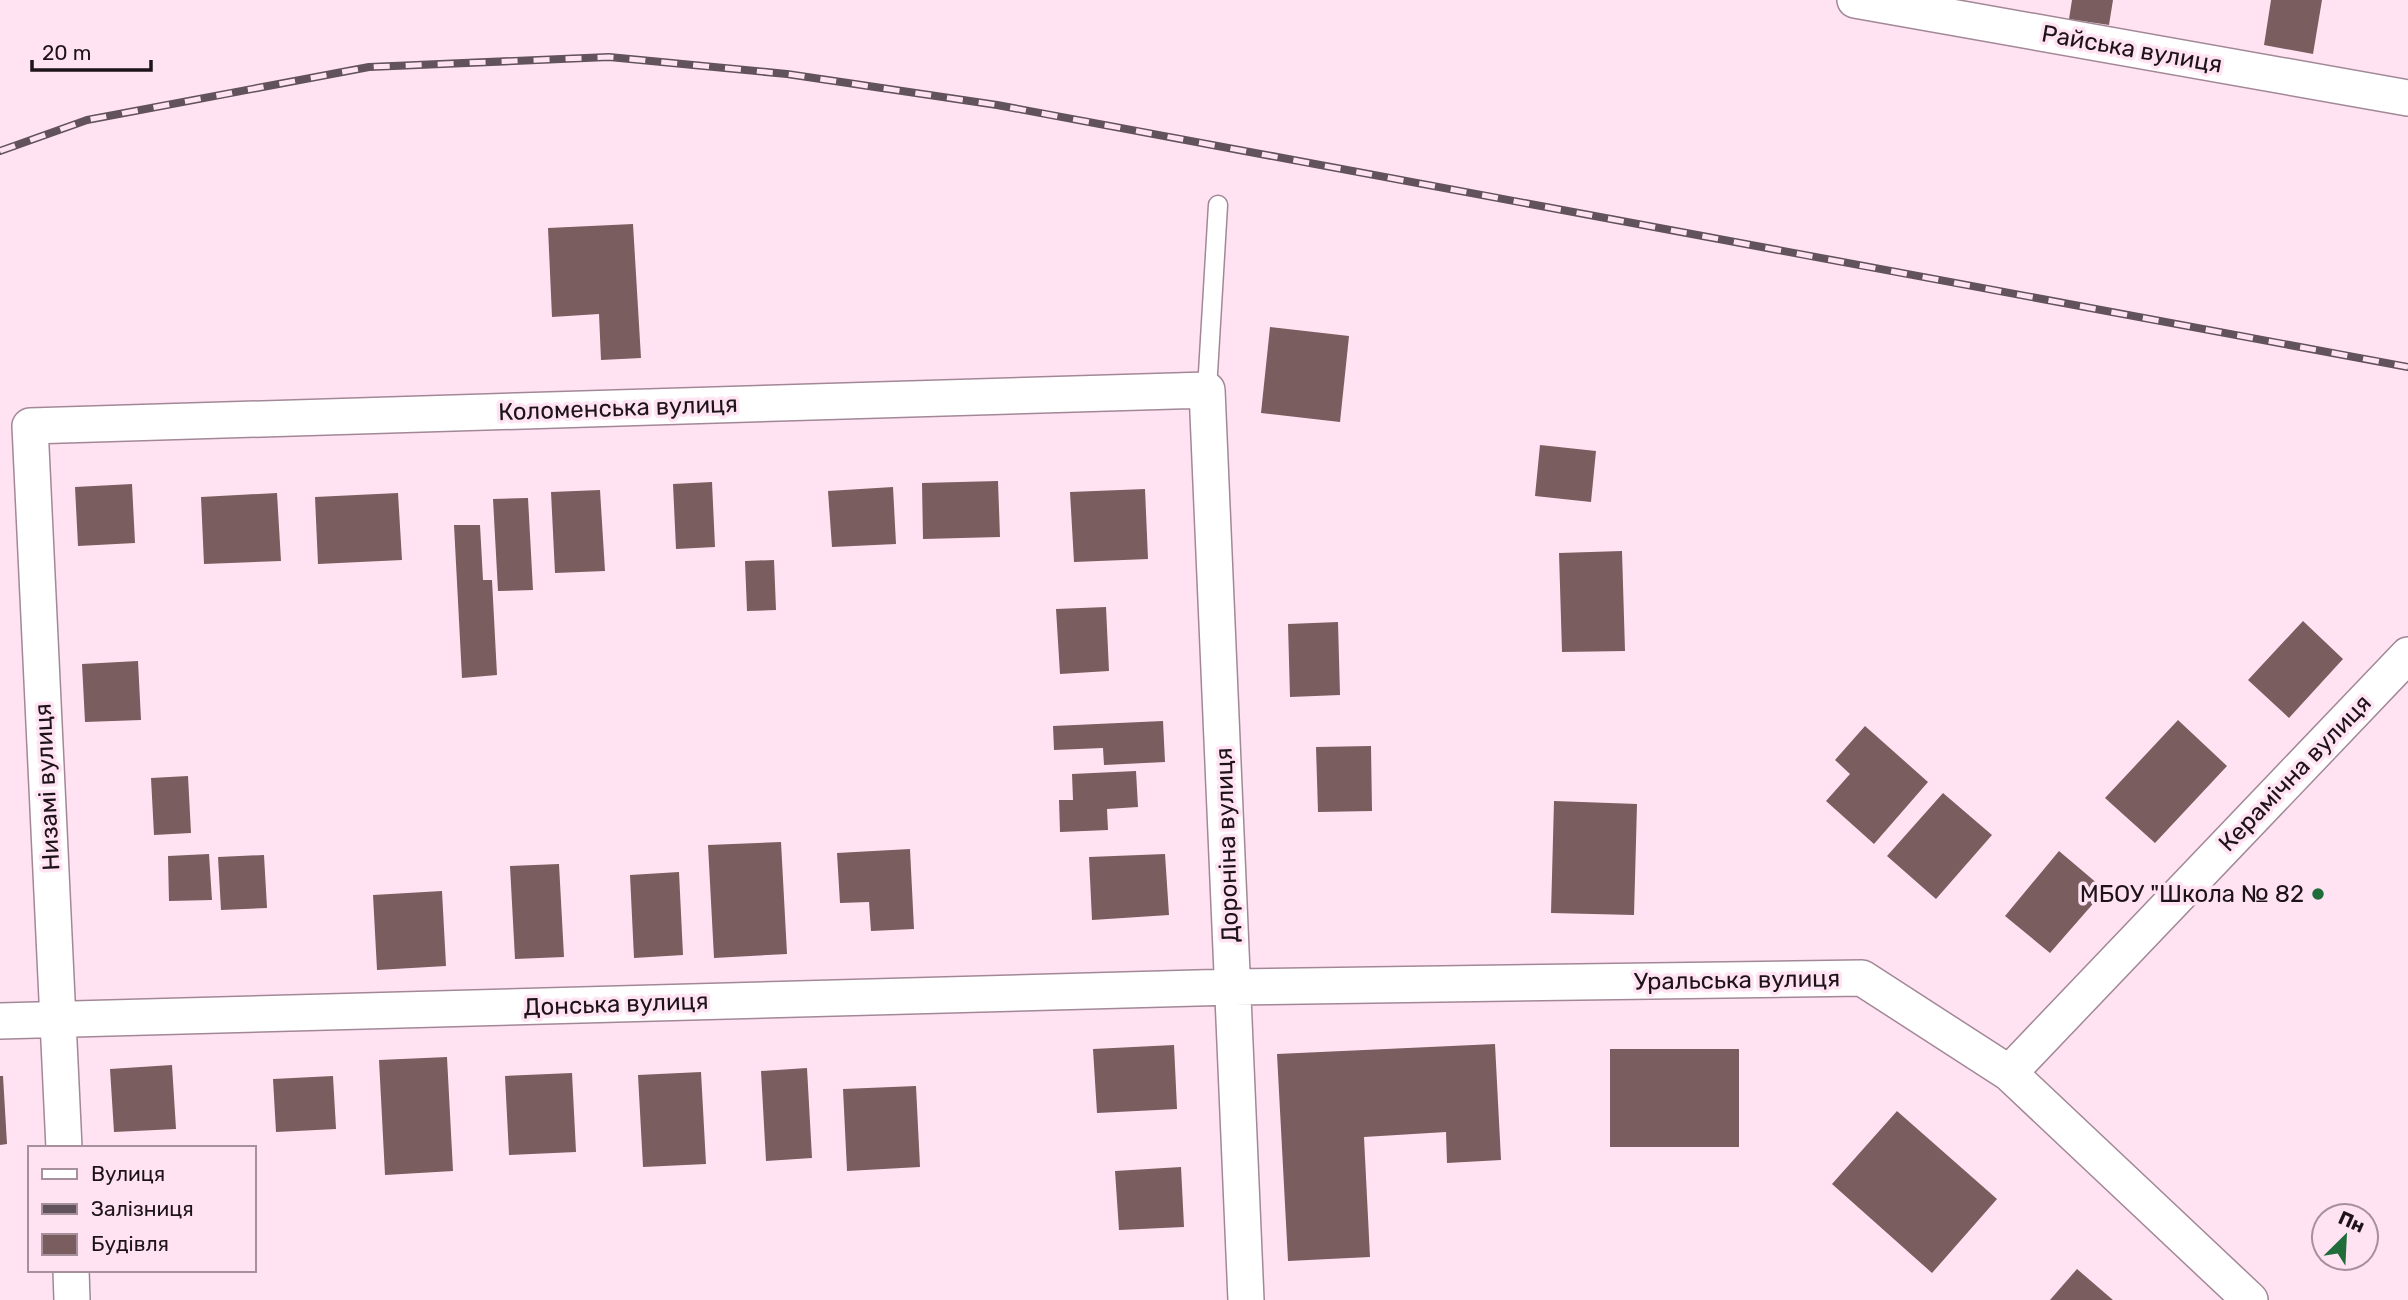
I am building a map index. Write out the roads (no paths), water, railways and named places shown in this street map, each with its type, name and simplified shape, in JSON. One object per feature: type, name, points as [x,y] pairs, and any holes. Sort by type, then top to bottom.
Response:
[{"type":"street","name":"Райська вулиця","points":[[1855,0],[2408,98]]},
{"type":"street","name":"Коломенська вулиця","points":[[30,426],[1207,390]]},
{"type":"street","name":"Дороніна вулиця","points":[[1207,390],[1246,1300]]},
{"type":"street","name":"Низамі вулиця","points":[[30,426],[64,1146]]},
{"type":"street","name":"Керамічна вулиця","points":[[2008,1073],[2408,655]]},
{"type":"street","name":"Уральська вулиця","points":[[1233,988],[1862,978],[2008,1073],[2250,1300]]},
{"type":"street","name":"Донська вулиця","points":[[0,1021],[1233,988]]},
{"type":"street","points":[[71,1272],[72,1300]]},
{"type":"lane","points":[[1207,390],[1218,205]]},
{"type":"railway","points":[[0,151],[87,120],[369,67],[609,57],[787,74],[997,105],[2408,367]]},
{"type":"place","name":"МБОУ \"Школа № 82","points":[[2318,894]]}]
